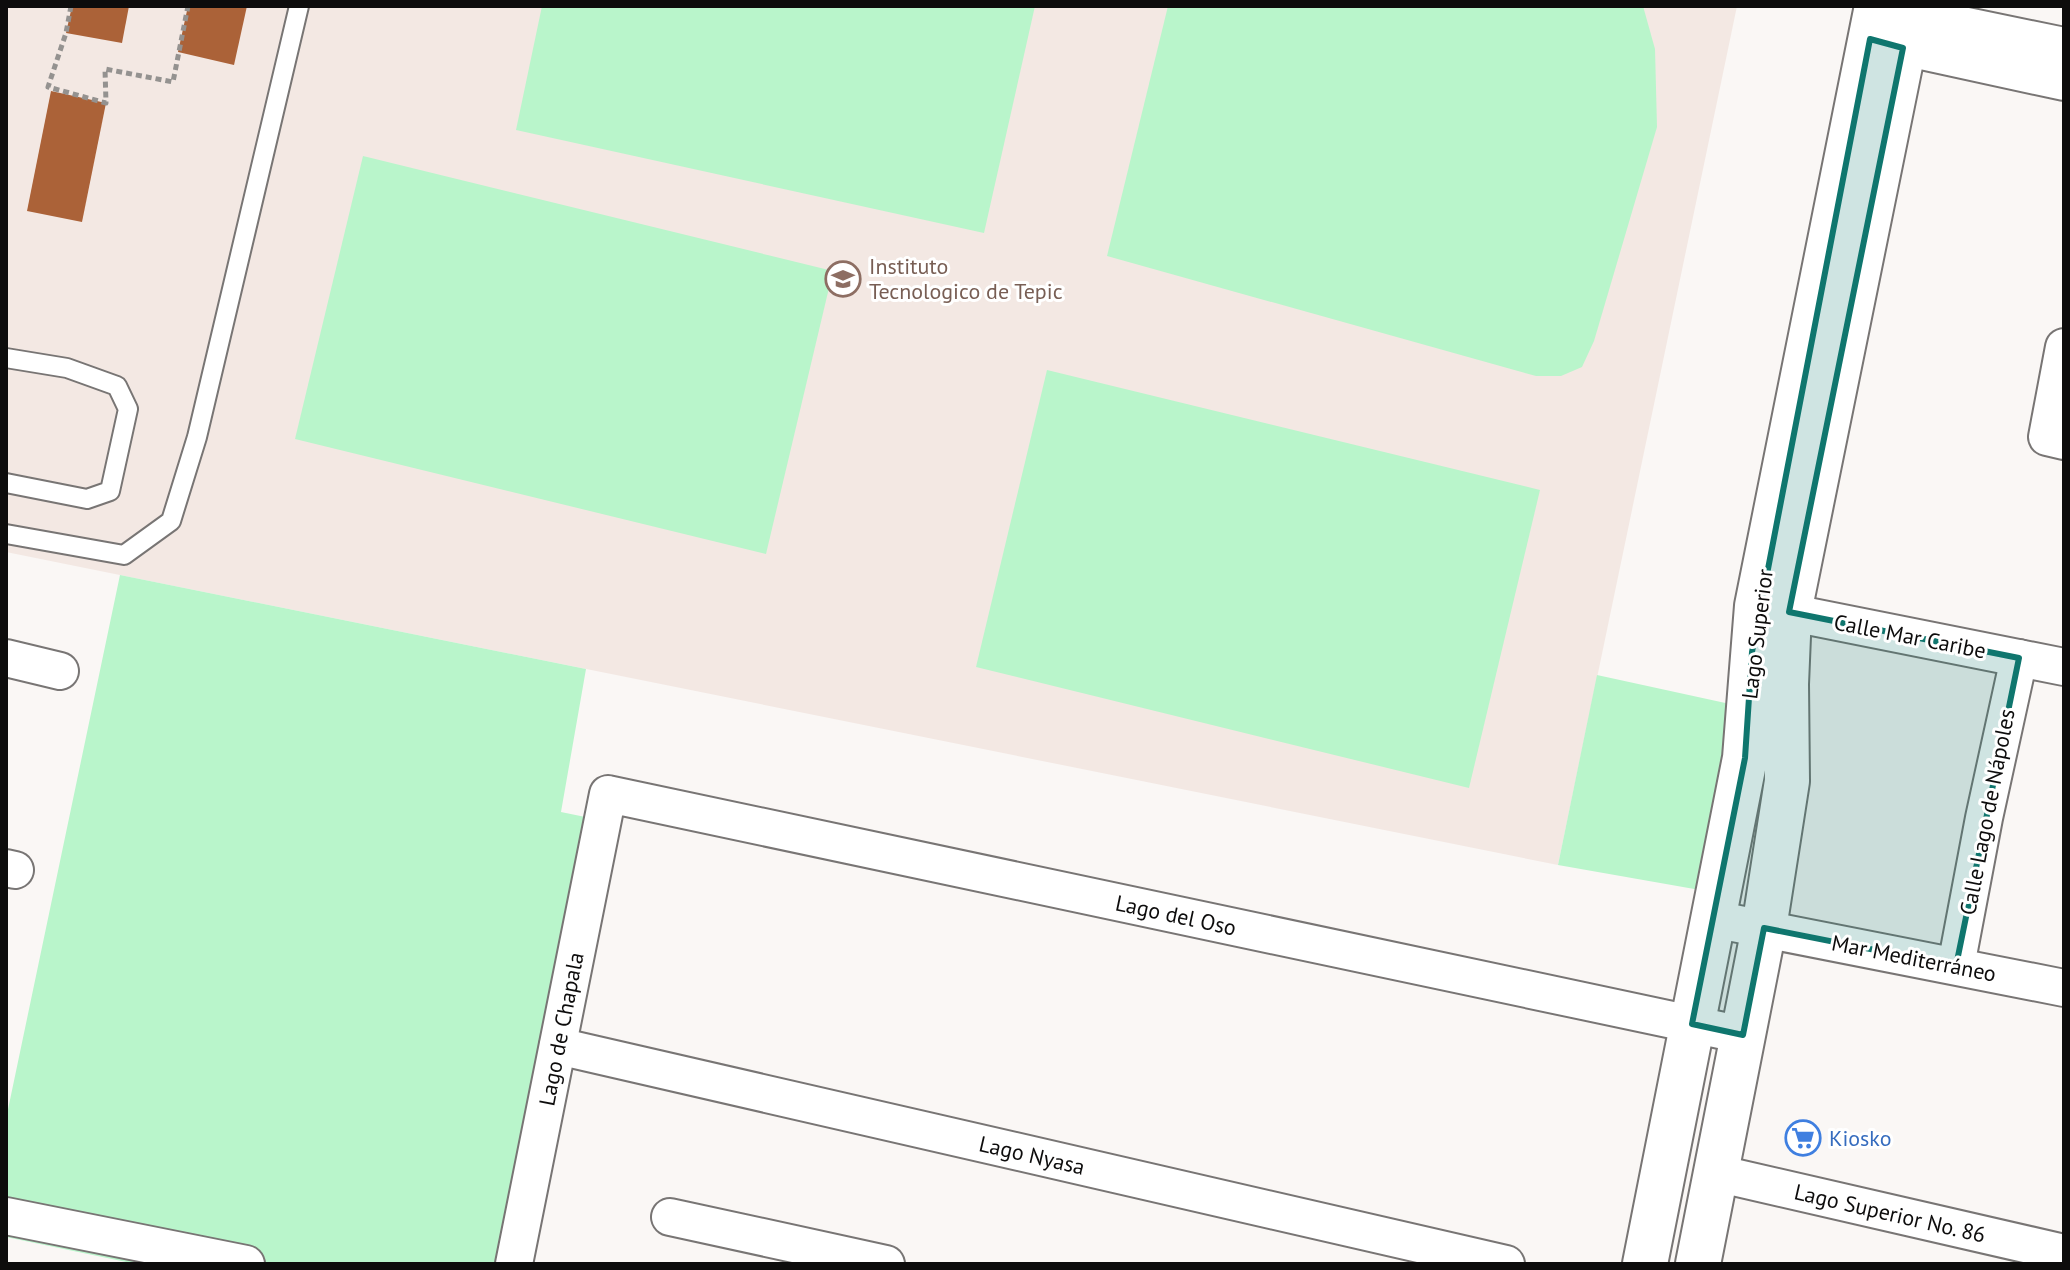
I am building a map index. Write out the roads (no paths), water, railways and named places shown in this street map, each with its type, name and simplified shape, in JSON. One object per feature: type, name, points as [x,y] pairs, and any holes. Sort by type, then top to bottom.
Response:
[{"type":"street","points":[[1892,20],[2064,46]]},
{"type":"street","points":[[1892,20],[2064,82]]},
{"type":"street","name":"Lago Superior","points":[[1645,1264],[1892,20]]},
{"type":"street","points":[[2064,347],[2047,437],[2064,441]]},
{"type":"street","name":"Lago Superior","points":[[1698,1264],[1764,928],[1787,781],[1786,684],[1773,609]]},
{"type":"street","name":"Calle Mar Caribe","points":[[1773,609],[2064,667]]},
{"type":"street","points":[[6,658],[60,671]]},
{"type":"street","name":"Calle Lago de Nápoles","points":[[1956,966],[2019,658]]},
{"type":"street","name":"Lago del Oso","points":[[608,794],[1743,1035]]},
{"type":"street","name":"Lago de Chapala","points":[[514,1264],[608,794]]},
{"type":"street","name":"Mar Mediterráneo","points":[[1713,919],[2064,988]]},
{"type":"street","name":"Lago Nyasa","points":[[558,1046],[1506,1264]]},
{"type":"street","name":"Lago Superior No. 86","points":[[1716,1173],[2064,1253]]},
{"type":"street","points":[[6,1216],[246,1264]]},
{"type":"street","points":[[670,1217],[782,1253],[886,1264]]},
{"type":"lane","points":[[6,534],[124,555],[171,521],[197,437],[299,6]]},
{"type":"lane","points":[[6,358],[67,368],[117,386],[128,409],[110,491],[87,499],[6,483]]},
{"type":"place","name":"Instituto Tecnologico de Tepic","points":[[843,279]]},
{"type":"place","name":"Kiosko","points":[[1803,1138]]}]
